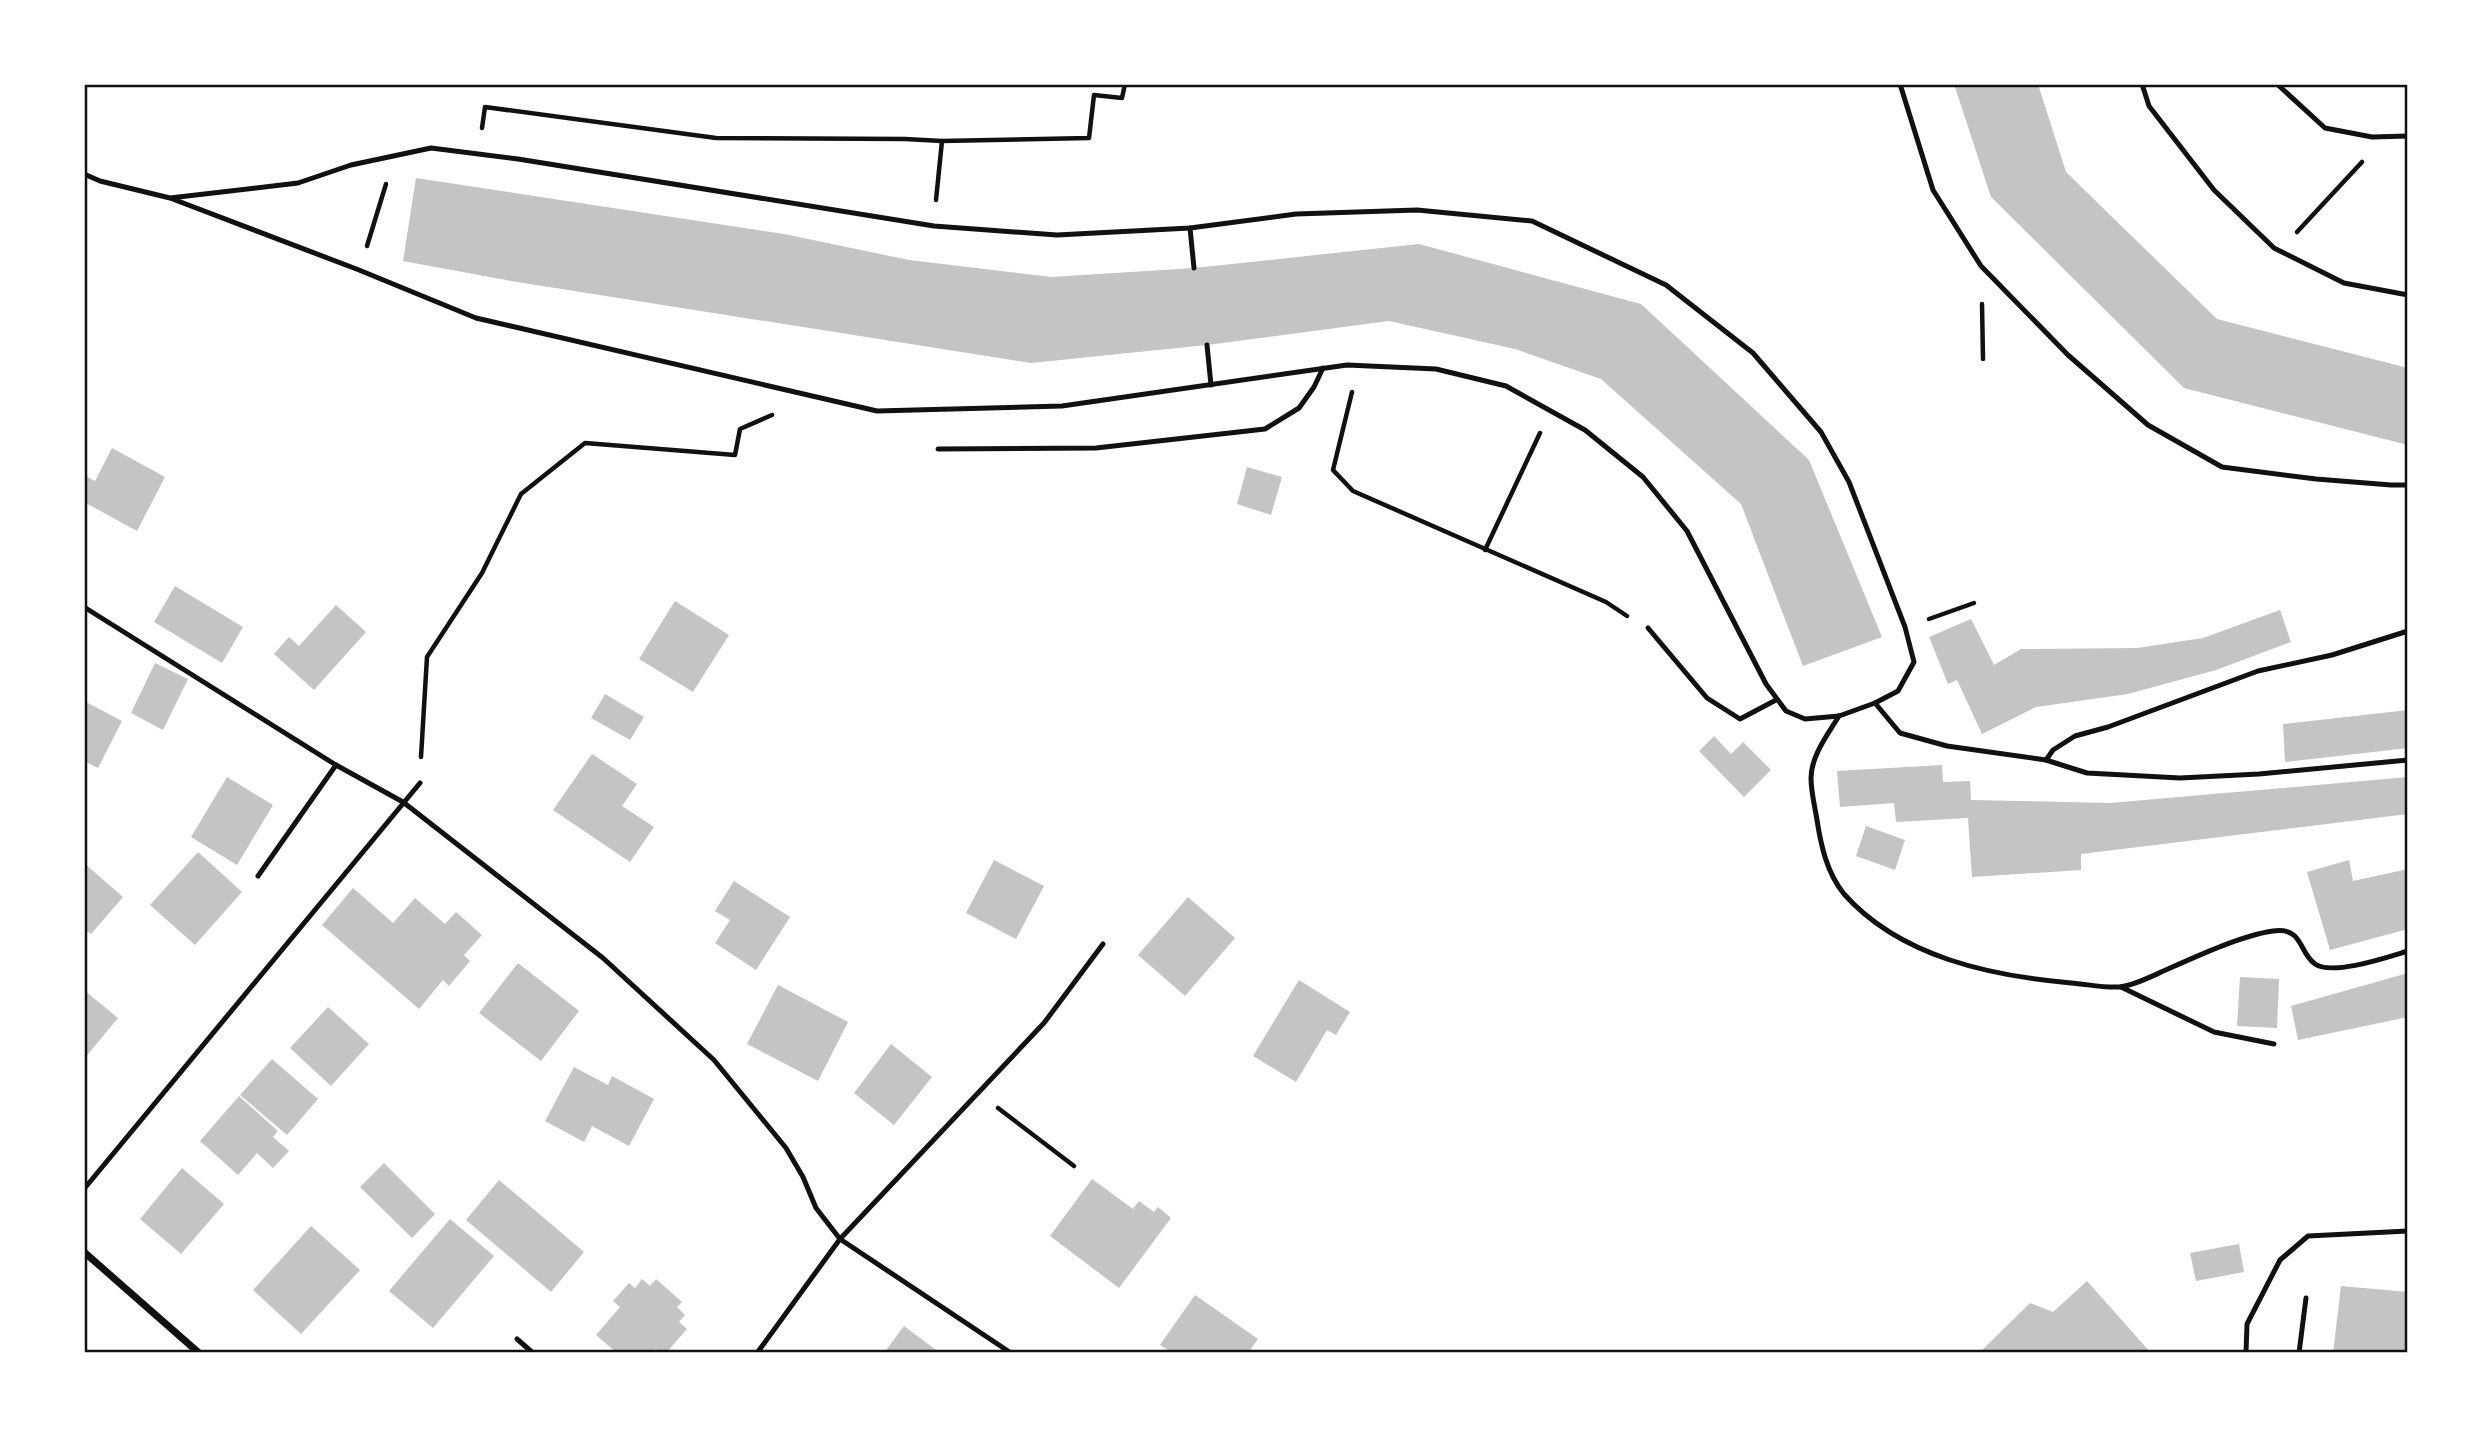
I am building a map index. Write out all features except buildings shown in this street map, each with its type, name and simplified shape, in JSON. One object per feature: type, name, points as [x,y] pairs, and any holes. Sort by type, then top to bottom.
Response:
[{"type":"street","points":[[84,1252],[199,1353]]},
{"type":"lane","points":[[1900,84],[1934,190],[1981,266],[2068,355],[2148,425],[2222,467],[2328,480],[2408,485]]},
{"type":"lane","points":[[2142,84],[2149,106],[2214,190],[2274,248],[2344,283],[2408,295]]},
{"type":"lane","points":[[2277,84],[2325,128],[2372,137],[2408,136]]},
{"type":"lane","points":[[84,174],[100,181],[170,198],[476,318],[877,411],[1062,406],[1347,365],[1436,369],[1506,386],[1585,430],[1643,477],[1687,531],[1776,700],[1786,711],[1805,719],[1839,716],[1875,703],[1898,691],[1913,662],[1905,627],[1849,482],[1821,432],[1754,353],[1666,285],[1532,221],[1417,211],[1296,214],[1190,228],[1057,235],[934,226],[518,159],[431,148],[351,165],[298,183],[170,198]]},
{"type":"lane","points":[[1190,228],[1194,268]]},
{"type":"lane","points":[[1206,345],[1211,385]]},
{"type":"lane","points":[[938,449],[1096,448],[1265,429],[1299,408],[1323,368]]},
{"type":"lane","points":[[84,607],[336,765],[403,802],[604,958],[714,1060],[786,1148],[803,1177],[816,1208],[840,1239],[1011,1353]]},
{"type":"lane","points":[[1648,628],[1707,698],[1740,719],[1776,700]]},
{"type":"lane","points":[[2046,760],[2053,750],[2075,736],[2108,727],[2259,671],[2332,656],[2408,631]]},
{"type":"lane","points":[[1875,703],[1900,733],[1947,746],[2046,760],[2087,774],[2180,778],[2259,774],[2408,760]]},
{"type":"lane","points":[[1839,716],[1822,743],[1811,777],[1822,853],[1843,892],[1895,937],[1954,961],[2032,980],[2120,987],[2214,1032],[2274,1044]]},
{"type":"lane","points":[[258,877],[336,765]]},
{"type":"lane","points":[[84,1189],[420,783]]},
{"type":"lane","points":[[2120,987],[2270,931],[2286,930],[2300,939],[2315,964],[2325,968],[2357,966],[2408,951]]},
{"type":"lane","points":[[757,1353],[840,1239],[1044,1023],[1103,944]]},
{"type":"lane","points":[[2246,1353],[2247,1324],[2280,1260],[2308,1236],[2408,1231]]},
{"type":"lane","points":[[2299,1353],[2306,1298]]},
{"type":"lane","points":[[517,1339],[533,1353]]},
{"type":"path","points":[[481,134],[485,107],[716,138],[942,141],[1089,138],[1094,94],[1122,97],[1125,84]]},
{"type":"path","points":[[2306,240],[2294,235],[2385,137]]},
{"type":"path","points":[[934,226],[942,141]]},
{"type":"path","points":[[359,270],[395,156]]},
{"type":"path","points":[[1981,266],[1983,359]]},
{"type":"path","points":[[1354,384],[1333,470],[1353,491],[1606,602],[1648,628]]},
{"type":"path","points":[[420,783],[427,657],[482,573],[521,494],[585,443],[734,455],[740,429],[775,414]]},
{"type":"path","points":[[1485,550],[1542,428]]},
{"type":"path","points":[[1905,627],[1974,603]]},
{"type":"path","points":[[978,1093],[1074,1167]]}]
